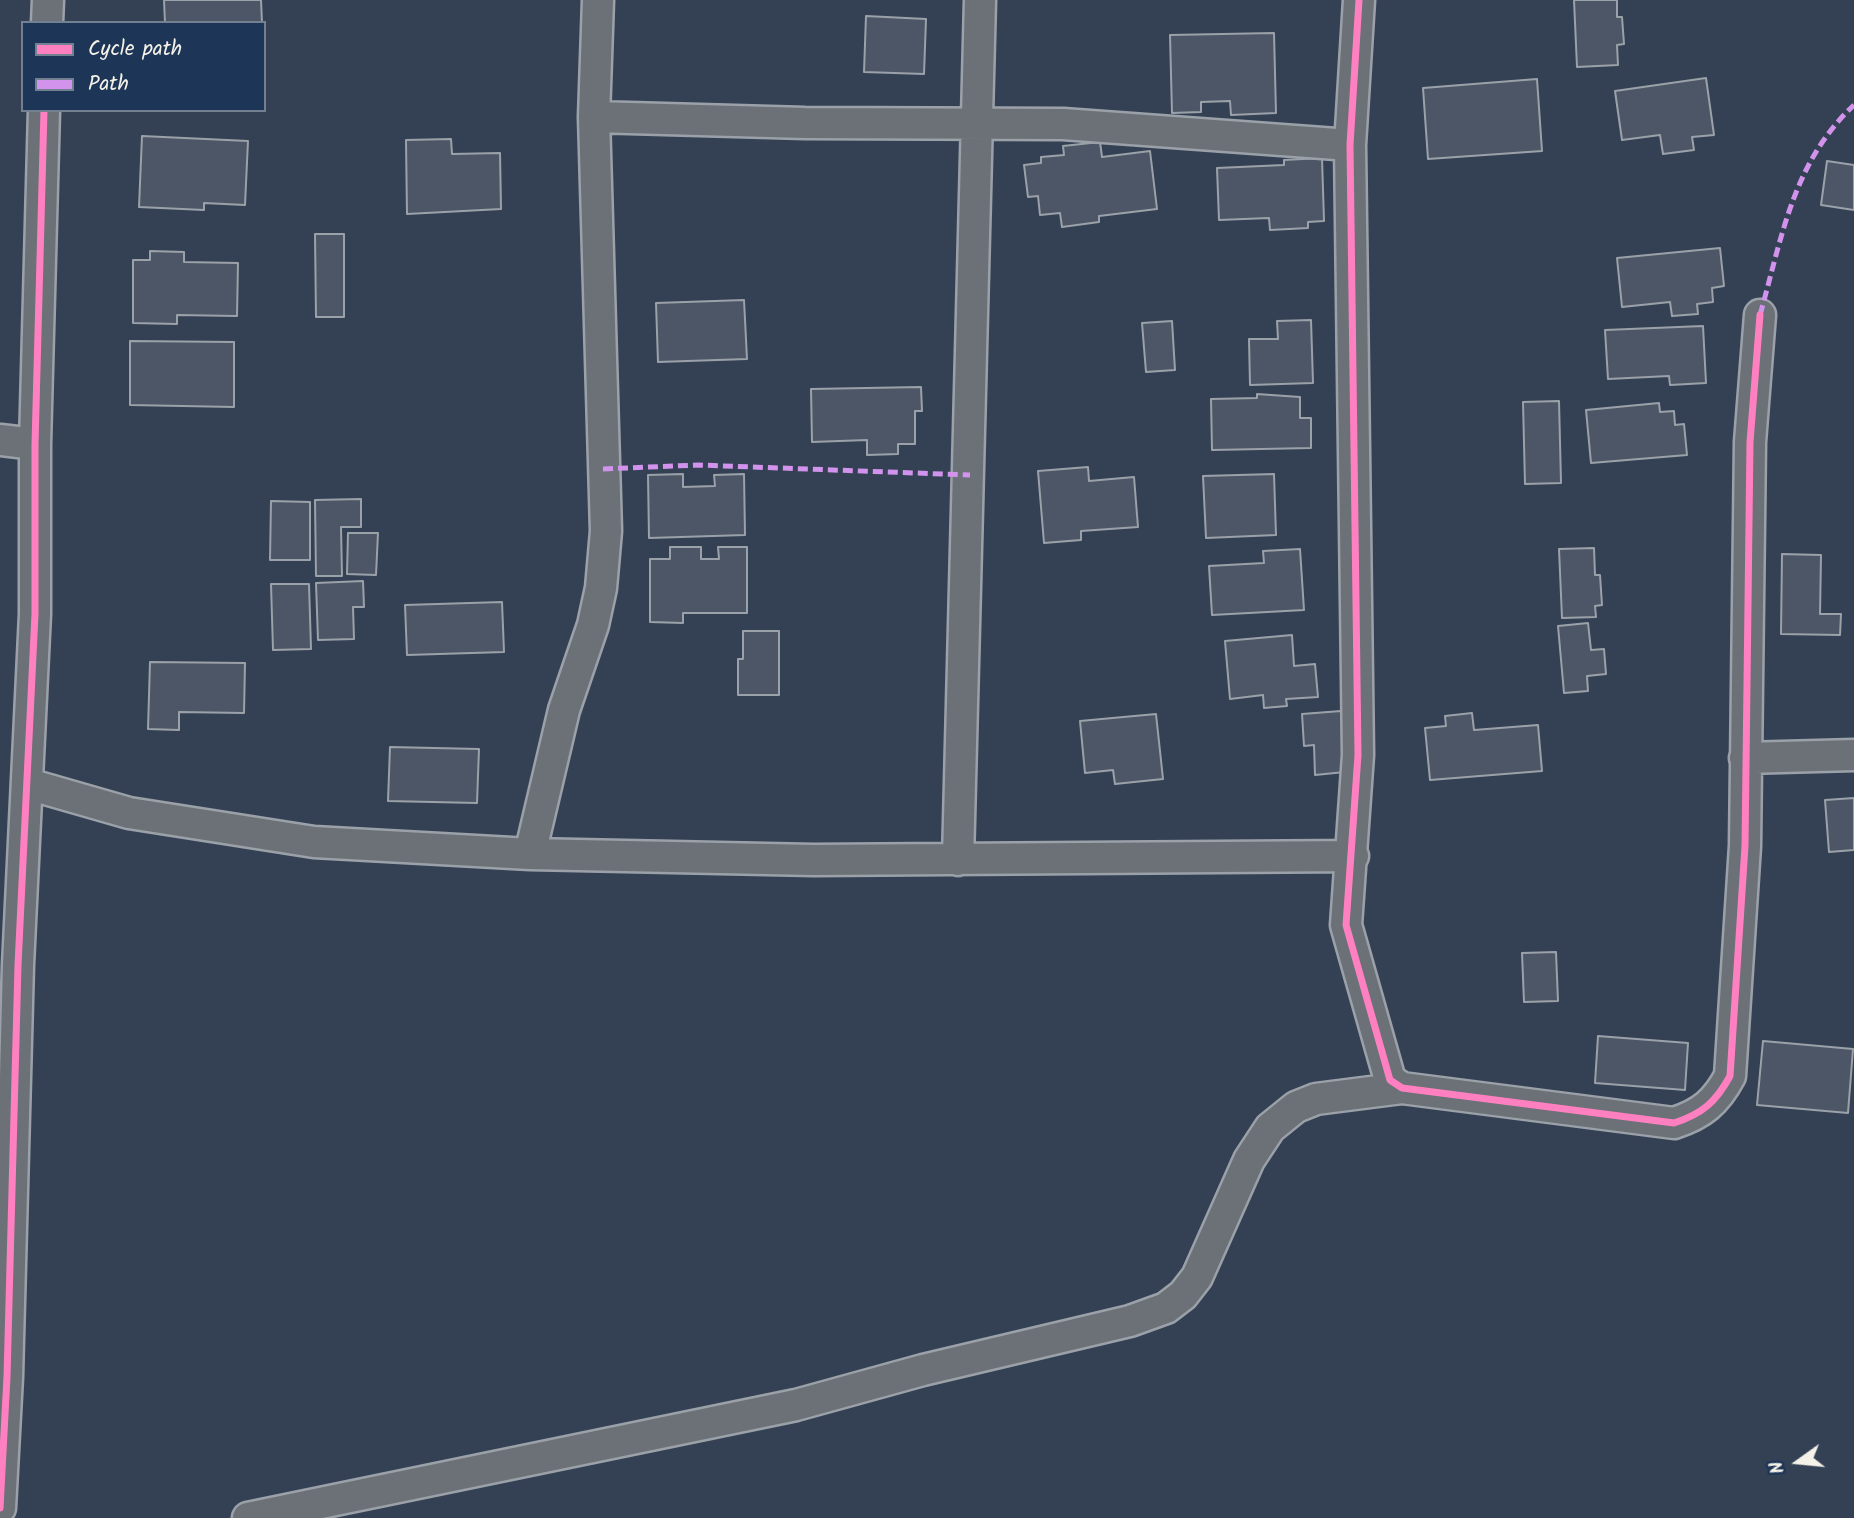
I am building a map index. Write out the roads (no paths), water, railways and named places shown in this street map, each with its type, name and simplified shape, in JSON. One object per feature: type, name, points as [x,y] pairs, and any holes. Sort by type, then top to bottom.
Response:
[{"type":"street","points":[[47,21],[48,0]]},
{"type":"street","points":[[530,854],[564,710],[593,625],[601,587],[606,531],[594,117],[598,0]]},
{"type":"street","points":[[958,860],[980,0]]},
{"type":"street","points":[[1359,0],[1350,145],[1358,755],[1353,856],[1346,925],[1390,1080],[1402,1088]]},
{"type":"street","points":[[0,1508],[7,1377],[18,965],[35,614],[35,443],[44,112]]},
{"type":"street","points":[[594,117],[805,123],[1063,124],[1350,145]]},
{"type":"street","points":[[248,1518],[796,1405],[923,1370],[1130,1321],[1166,1308],[1183,1295],[1197,1277],[1249,1160],[1270,1128],[1296,1107],[1316,1099],[1402,1088],[1674,1123],[1697,1115],[1718,1098],[1730,1076],[1745,846],[1750,442],[1760,315]]},
{"type":"street","points":[[0,440],[35,443]]},
{"type":"street","points":[[1745,758],[1854,755]]},
{"type":"street","points":[[28,784],[129,813],[314,842],[530,854],[958,860],[1353,856]]}]
